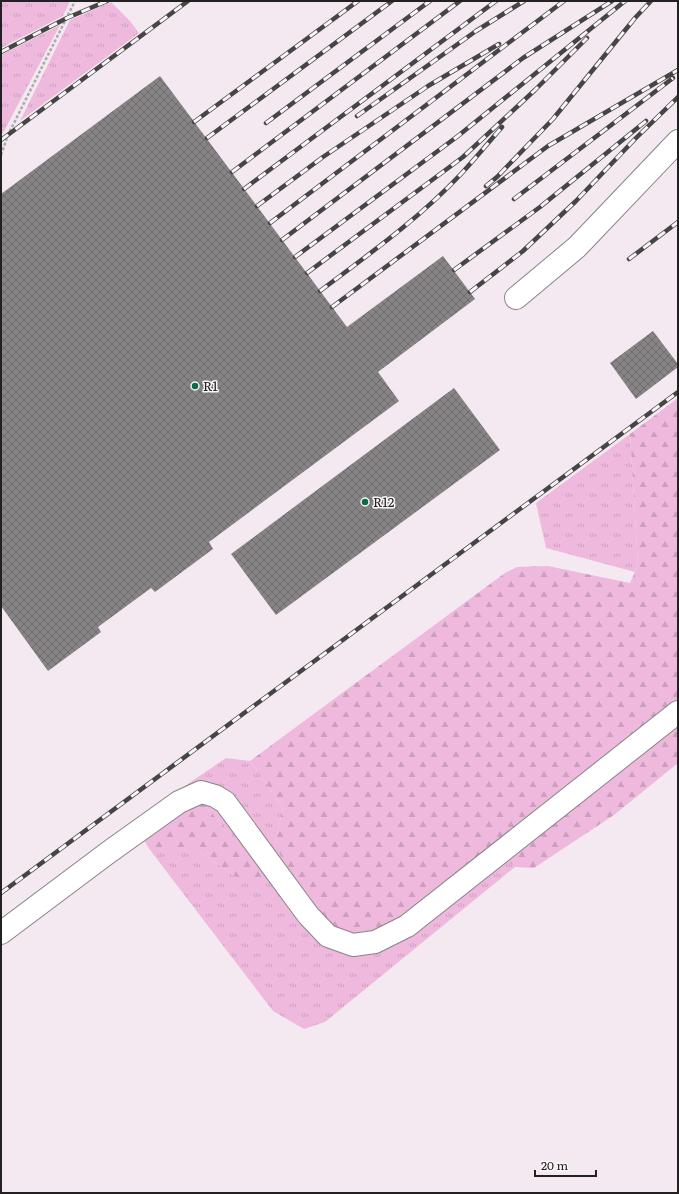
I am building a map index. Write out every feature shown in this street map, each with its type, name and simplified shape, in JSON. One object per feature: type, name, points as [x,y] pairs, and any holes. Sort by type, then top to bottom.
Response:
[{"type":"lane","points":[[516,298],[577,247],[678,141]]},
{"type":"lane","points":[[1,933],[108,852],[179,802],[202,792],[215,796],[225,802],[308,915],[328,936],[353,945],[375,942],[406,926],[678,712]]},
{"type":"path","points":[[1,155],[8,135],[75,1]]},
{"type":"shaded area","points":[[1,1],[678,1],[678,1193],[1,1193]]},
{"type":"green space","points":[[1,1],[70,1],[63,16],[1,48]]},
{"type":"green space","points":[[111,2],[130,21],[139,33],[20,121],[70,20]]},
{"type":"green space","points":[[60,25],[3,133],[1,135],[1,55]]},
{"type":"green space","points":[[678,398],[678,763],[614,815],[534,868],[515,867],[505,858],[398,943],[352,940],[326,926],[299,891],[275,843],[283,807],[250,761],[505,573],[517,567],[548,566],[630,583],[638,565],[630,434]]},
{"type":"green space","points":[[630,434],[638,565],[635,572],[546,548],[536,503]]},
{"type":"green space","points":[[226,758],[250,761],[283,807],[275,843],[505,858],[515,867],[325,1022],[304,1029],[273,1011],[150,850],[197,850],[236,877],[265,877],[199,798],[170,796]]},
{"type":"green space","points":[[199,798],[266,877],[236,877],[197,850],[150,850],[144,840]]},
{"type":"building","name":"R1","points":[[160,76],[347,327],[443,256],[475,299],[378,372],[399,401],[209,542],[213,549],[155,592],[151,588],[98,627],[101,632],[48,671],[1,606],[1,194]]},
{"type":"building","points":[[653,331],[678,364],[678,367],[636,399],[610,363]]},
{"type":"building","name":"R12","points":[[454,388],[500,450],[276,615],[231,554]]},
{"type":"railway","points":[[1,52],[67,18],[107,1]]},
{"type":"railway","points":[[1,140],[188,1]]},
{"type":"railway","points":[[194,122],[358,1]]},
{"type":"railway","points":[[207,138],[392,1]]},
{"type":"railway","points":[[266,123],[430,1]]},
{"type":"railway","points":[[232,172],[460,1]]},
{"type":"railway","points":[[244,189],[496,1]]},
{"type":"railway","points":[[357,116],[476,31],[524,1]]},
{"type":"railway","points":[[270,223],[564,1]]},
{"type":"railway","points":[[282,240],[523,58],[612,1]]},
{"type":"railway","points":[[295,257],[458,136],[625,1]]},
{"type":"railway","points":[[486,186],[497,177],[553,119],[635,18],[651,1]]},
{"type":"railway","points":[[307,273],[463,157],[535,90],[587,38]]},
{"type":"railway","points":[[257,206],[323,157],[428,86],[499,44]]},
{"type":"railway","points":[[332,307],[548,146],[678,70]]},
{"type":"railway","points":[[514,199],[673,78]]},
{"type":"railway","points":[[470,292],[523,251],[576,201],[635,139],[678,97]]},
{"type":"railway","points":[[454,270],[540,207],[646,121]]},
{"type":"railway","points":[[320,291],[393,236],[428,206],[461,174],[502,127]]},
{"type":"railway","points":[[629,259],[678,222]]},
{"type":"railway","points":[[1,893],[678,392]]},
{"type":"place","name":"R1","points":[[195,386]]},
{"type":"place","name":"R12","points":[[365,502]]}]
